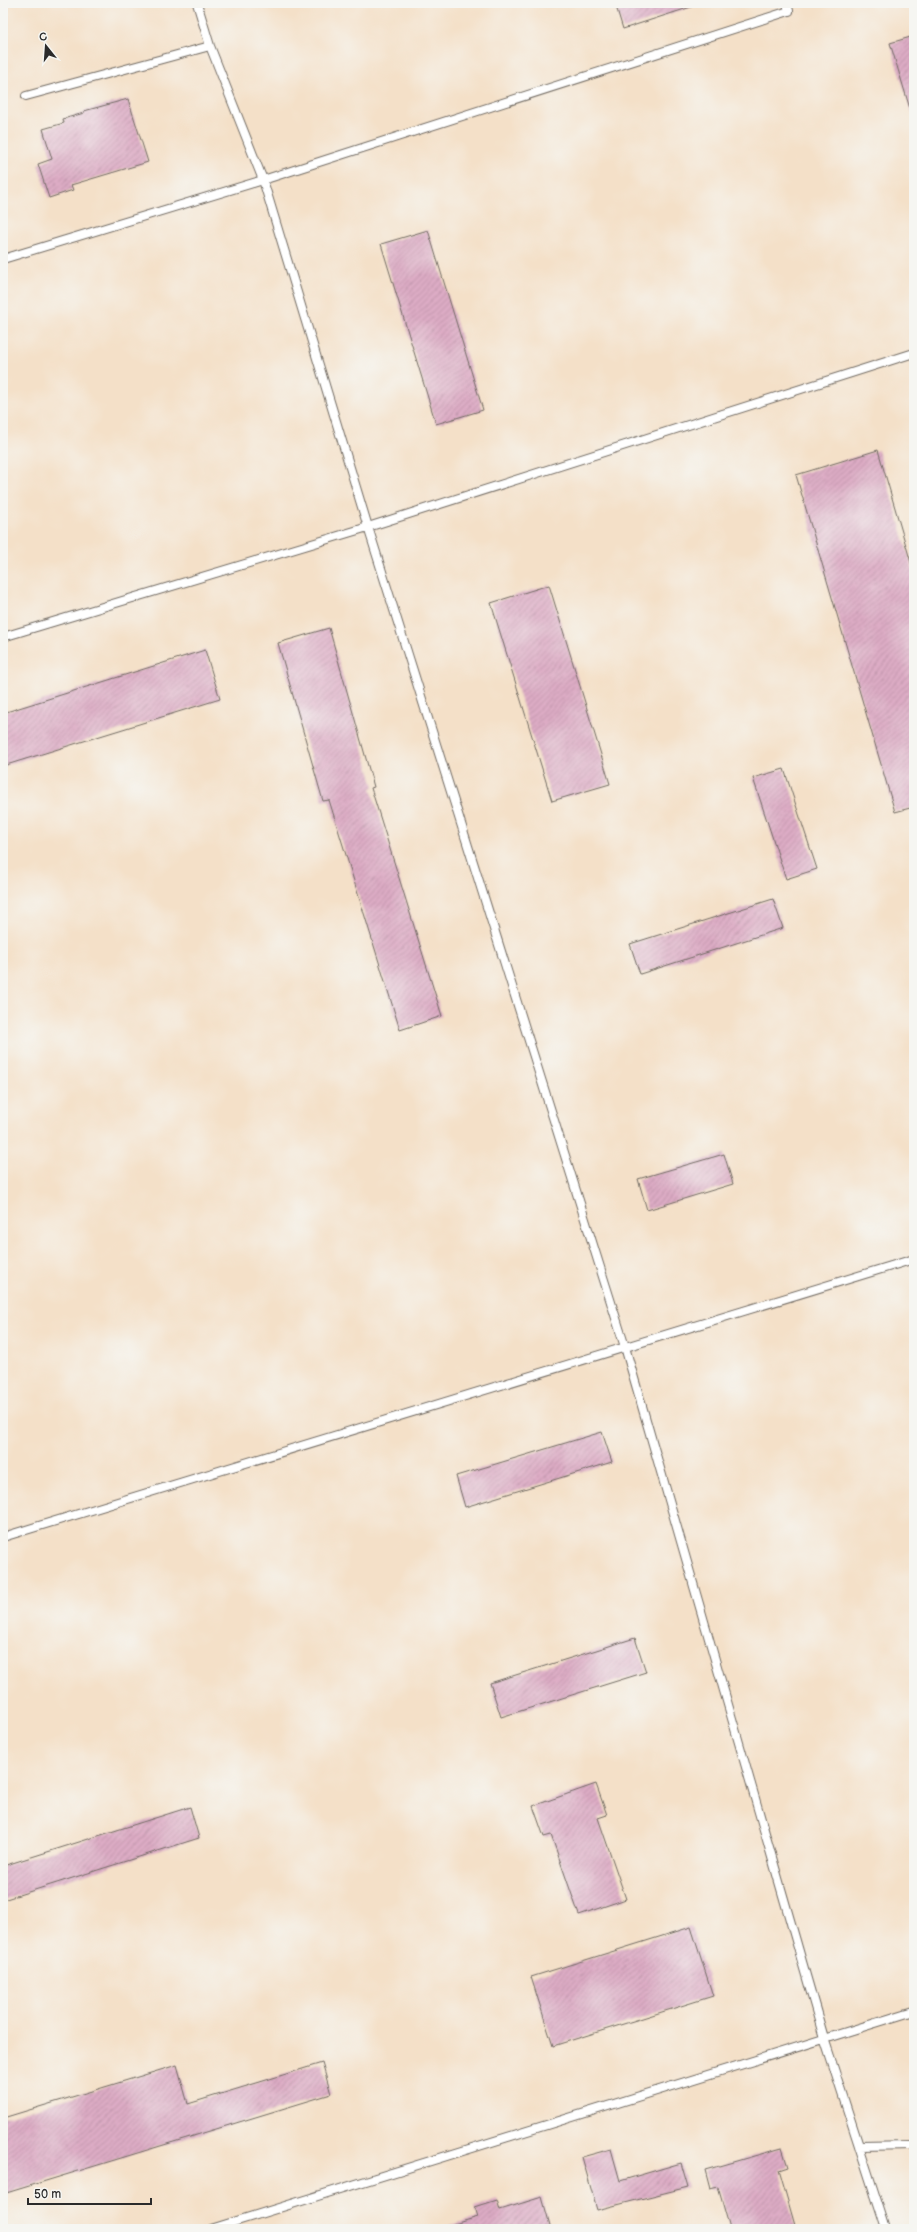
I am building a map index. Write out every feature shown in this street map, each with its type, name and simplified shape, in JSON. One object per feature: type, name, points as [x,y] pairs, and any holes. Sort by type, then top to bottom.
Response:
[{"type":"lane","points":[[197,3],[210,46],[263,180],[368,527],[625,1347],[824,2038],[886,2229]]},
{"type":"lane","points":[[3,259],[263,180],[789,11],[787,3]]},
{"type":"lane","points":[[26,96],[210,46]]},
{"type":"lane","points":[[3,637],[368,527],[914,353]]},
{"type":"lane","points":[[3,1537],[914,1259]]},
{"type":"lane","points":[[211,2229],[914,2011]]},
{"type":"lane","points":[[859,2146],[914,2145]]},
{"type":"building","points":[[615,3],[694,3],[694,6],[623,29]]},
{"type":"building","points":[[914,36],[914,111],[911,112],[890,43]]},
{"type":"building","points":[[128,99],[148,162],[71,185],[73,190],[49,198],[38,164],[52,159],[43,129],[64,123],[63,119],[84,113],[84,111]]},
{"type":"building","points":[[428,230],[483,410],[436,424],[381,244]]},
{"type":"building","points":[[878,450],[914,573],[914,807],[895,812],[796,475]]},
{"type":"building","points":[[549,585],[610,784],[552,801],[491,603]]},
{"type":"building","points":[[329,628],[374,787],[371,788],[442,1016],[400,1030],[329,800],[323,801],[278,643]]},
{"type":"building","points":[[205,650],[220,699],[3,766],[3,713]]},
{"type":"building","points":[[784,769],[817,869],[786,879],[753,778]]},
{"type":"building","points":[[773,899],[783,928],[640,974],[630,944]]},
{"type":"building","points":[[724,1154],[733,1184],[647,1210],[638,1179]]},
{"type":"building","points":[[602,1432],[612,1462],[465,1507],[456,1476]]},
{"type":"building","points":[[635,1638],[646,1672],[501,1717],[490,1683]]},
{"type":"building","points":[[596,1784],[607,1815],[598,1818],[626,1899],[579,1915],[551,1835],[544,1837],[533,1806]]},
{"type":"building","points":[[190,1807],[199,1838],[3,1900],[3,1866]]},
{"type":"building","points":[[691,1927],[713,1996],[553,2046],[531,1977]]},
{"type":"building","points":[[322,2063],[331,2094],[3,2194],[3,2118],[177,2065],[188,2104]]},
{"type":"building","points":[[782,2148],[788,2167],[779,2170],[796,2229],[730,2229],[718,2187],[710,2189],[705,2170]]},
{"type":"building","points":[[611,2149],[620,2181],[681,2163],[688,2187],[597,2210],[582,2157]]},
{"type":"building","points":[[542,2197],[551,2229],[448,2229],[447,2226],[478,2217],[475,2207],[497,2200],[500,2210]]}]
